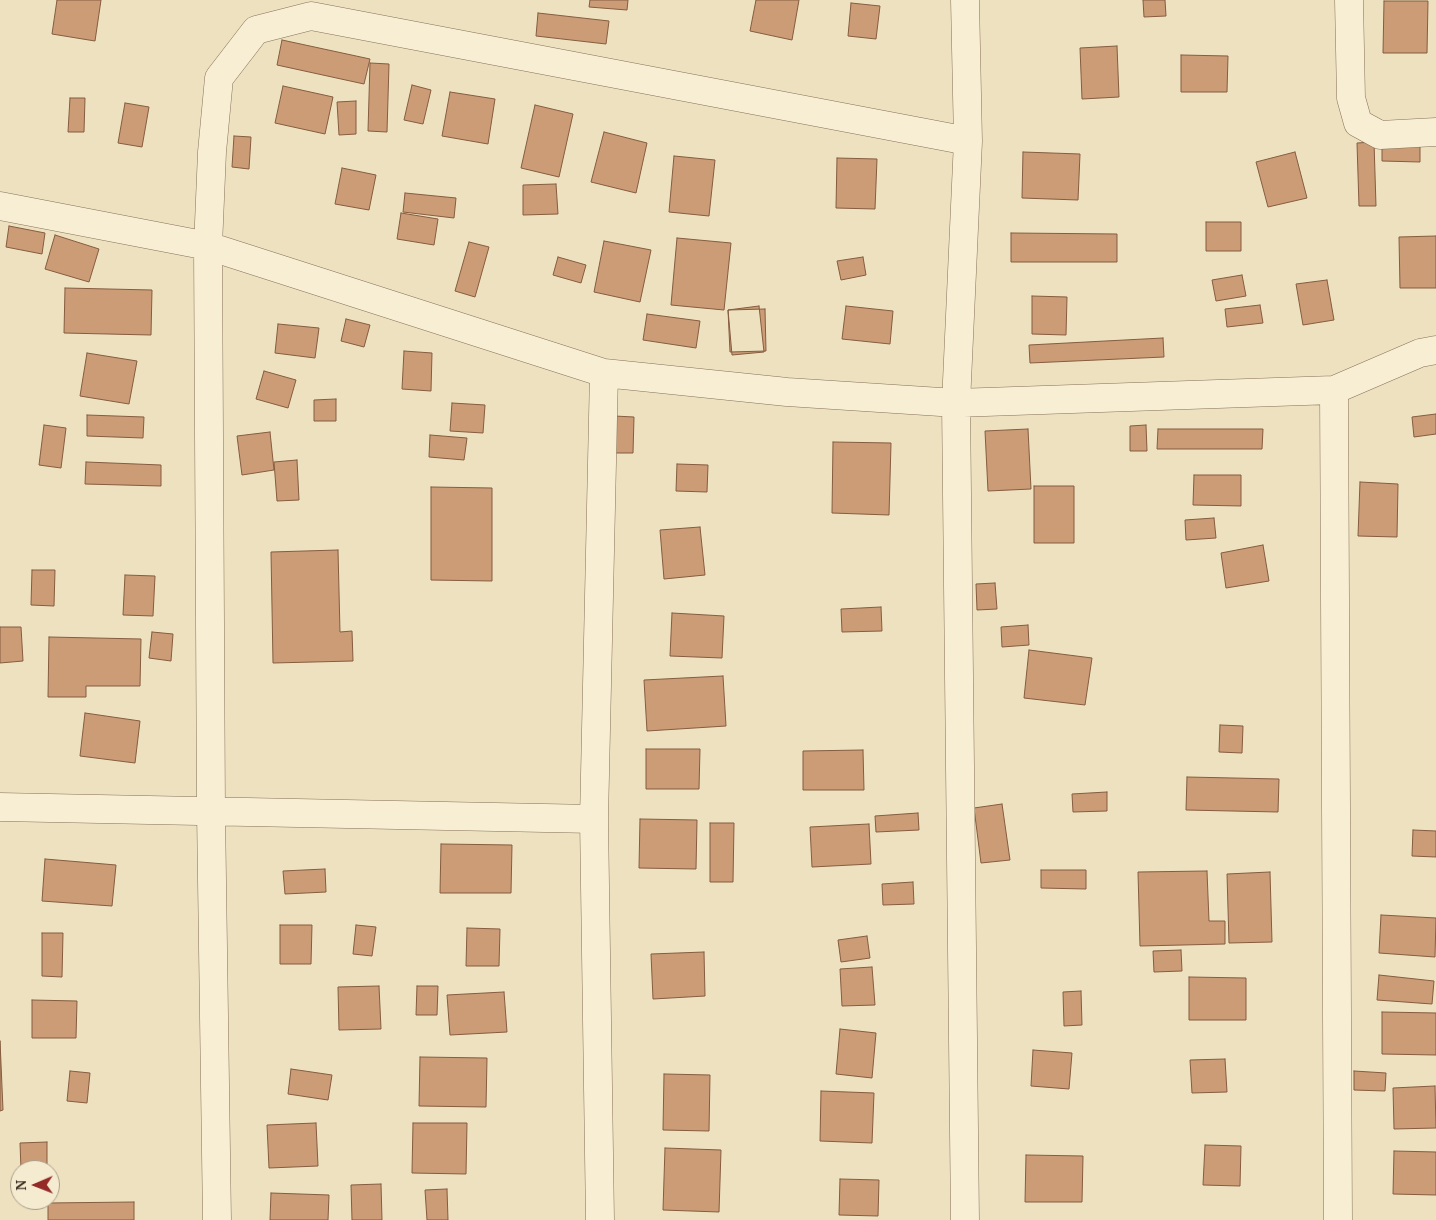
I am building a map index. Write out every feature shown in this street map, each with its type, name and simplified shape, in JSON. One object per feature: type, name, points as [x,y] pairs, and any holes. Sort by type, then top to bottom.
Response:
[{"type":"street","points":[[965,0],[968,141],[956,403],[965,1220]]},
{"type":"street","points":[[1349,0],[1351,98],[1358,124],[1380,135],[1436,132]]},
{"type":"street","points":[[217,1220],[211,812],[208,246],[212,152],[219,78],[256,30],[310,16],[968,141]]},
{"type":"street","points":[[0,206],[208,246],[604,373],[787,392],[956,403],[1334,390],[1420,353],[1436,350]]},
{"type":"street","points":[[600,1220],[594,819],[604,373]]},
{"type":"street","points":[[1334,390],[1338,1220]]},
{"type":"street","points":[[0,807],[594,819]]},
{"type":"building","points":[[57,0],[101,0],[95,41],[52,34]]},
{"type":"building","points":[[590,0],[628,0],[627,10],[589,7]]},
{"type":"building","points":[[756,0],[799,0],[792,40],[750,31]]},
{"type":"building","points":[[1143,0],[1165,0],[1166,16],[1144,17]]},
{"type":"building","points":[[1384,1],[1428,1],[1427,53],[1383,53]]},
{"type":"building","points":[[851,3],[880,6],[876,39],[848,36]]},
{"type":"building","points":[[538,13],[609,21],[606,44],[536,36]]},
{"type":"building","points":[[282,40],[370,59],[364,84],[277,65]]},
{"type":"building","points":[[1117,46],[1119,97],[1082,99],[1080,48]]},
{"type":"building","points":[[1181,55],[1228,56],[1227,92],[1181,92]]},
{"type":"building","points":[[370,63],[389,64],[387,132],[368,131]]},
{"type":"building","points":[[412,85],[431,90],[423,124],[404,120]]},
{"type":"building","points":[[283,86],[333,97],[325,134],[275,123]]},
{"type":"building","points":[[450,92],[495,99],[488,144],[442,136]]},
{"type":"building","points":[[70,98],[85,98],[84,132],[68,132]]},
{"type":"building","points":[[356,101],[356,134],[339,135],[337,102]]},
{"type":"building","points":[[125,103],[149,107],[142,147],[118,143]]},
{"type":"building","points":[[535,105],[573,114],[559,177],[521,168]]},
{"type":"building","points":[[604,132],[647,143],[636,193],[591,182]]},
{"type":"building","points":[[234,136],[251,137],[249,169],[232,167]]},
{"type":"building","points":[[1374,142],[1376,206],[1359,206],[1357,143]]},
{"type":"building","points":[[1382,144],[1420,145],[1420,162],[1382,161]]},
{"type":"building","points":[[1023,152],[1080,154],[1078,200],[1022,198]]},
{"type":"building","points":[[1295,152],[1307,198],[1268,207],[1256,162]]},
{"type":"building","points":[[674,156],[715,160],[709,216],[669,212]]},
{"type":"building","points":[[837,158],[877,159],[875,209],[836,208]]},
{"type":"building","points":[[342,168],[376,175],[369,210],[335,204]]},
{"type":"building","points":[[556,184],[558,214],[523,215],[523,185]]},
{"type":"building","points":[[405,193],[456,198],[454,218],[403,212]]},
{"type":"building","points":[[401,213],[438,219],[434,245],[397,239]]},
{"type":"building","points":[[1206,222],[1241,222],[1241,251],[1206,251]]},
{"type":"building","points":[[9,226],[45,233],[42,254],[6,247]]},
{"type":"building","points":[[1011,233],[1117,234],[1117,262],[1011,262]]},
{"type":"building","points":[[55,235],[99,249],[89,282],[45,269]]},
{"type":"building","points":[[1436,236],[1436,288],[1400,288],[1399,237]]},
{"type":"building","points":[[677,238],[731,243],[724,310],[671,305]]},
{"type":"building","points":[[604,241],[651,250],[640,302],[594,292]]},
{"type":"building","points":[[469,242],[489,247],[475,297],[455,291]]},
{"type":"building","points":[[558,257],[586,265],[581,283],[553,275]]},
{"type":"building","points":[[863,257],[866,275],[841,280],[837,261]]},
{"type":"building","points":[[1242,275],[1246,296],[1216,301],[1212,280]]},
{"type":"building","points":[[1327,280],[1334,320],[1303,325],[1296,284]]},
{"type":"building","points":[[65,288],[152,290],[151,335],[64,333]]},
{"type":"building","points":[[1032,296],[1067,297],[1066,335],[1032,334]]},
{"type":"building","points":[[1260,305],[1263,323],[1227,327],[1225,309]]},
{"type":"building","points":[[759,306],[764,352],[732,355],[728,310]]},
{"type":"building","points":[[846,306],[893,311],[890,344],[842,339]]},
{"type":"building","points":[[765,309],[766,351],[730,352],[728,310]]},
{"type":"building","points":[[647,314],[700,321],[696,348],[643,340]]},
{"type":"building","points":[[346,319],[370,325],[364,347],[341,341]]},
{"type":"building","points":[[278,324],[319,328],[315,358],[275,353]]},
{"type":"building","points":[[1163,338],[1164,357],[1030,363],[1029,345]]},
{"type":"building","points":[[404,351],[432,353],[431,391],[402,389]]},
{"type":"building","points":[[87,353],[137,361],[129,404],[80,396]]},
{"type":"building","points":[[264,371],[296,380],[288,408],[256,399]]},
{"type":"building","points":[[336,399],[336,421],[314,421],[314,400]]},
{"type":"building","points":[[452,403],[485,405],[483,433],[450,431]]},
{"type":"building","points":[[1436,414],[1436,434],[1414,437],[1412,417]]},
{"type":"building","points":[[87,415],[144,417],[143,438],[87,436]]},
{"type":"building","points":[[614,416],[634,417],[633,453],[613,453]]},
{"type":"building","points":[[44,425],[66,428],[61,468],[39,465]]},
{"type":"building","points":[[1146,425],[1147,451],[1130,451],[1130,426]]},
{"type":"building","points":[[1028,429],[1031,489],[988,491],[985,431]]},
{"type":"building","points":[[1158,429],[1263,429],[1262,449],[1157,449]]},
{"type":"building","points":[[270,432],[274,470],[242,475],[237,436]]},
{"type":"building","points":[[430,435],[467,438],[464,460],[429,457]]},
{"type":"building","points":[[833,442],[891,443],[889,515],[832,513]]},
{"type":"building","points":[[297,460],[299,500],[277,501],[274,462]]},
{"type":"building","points":[[86,462],[161,465],[161,486],[85,484]]},
{"type":"building","points":[[677,464],[708,465],[707,492],[676,491]]},
{"type":"building","points":[[1194,475],[1241,475],[1241,506],[1193,505]]},
{"type":"building","points":[[1360,482],[1398,484],[1397,537],[1358,536]]},
{"type":"building","points":[[1034,486],[1074,486],[1074,543],[1034,543]]},
{"type":"building","points":[[431,487],[492,488],[492,581],[431,580]]},
{"type":"building","points":[[1214,518],[1216,538],[1186,540],[1185,520]]},
{"type":"building","points":[[700,527],[705,575],[664,579],[660,530]]},
{"type":"building","points":[[1263,545],[1269,581],[1226,588],[1221,553]]},
{"type":"building","points":[[338,550],[340,632],[352,631],[353,661],[273,663],[271,552]]},
{"type":"building","points":[[32,570],[55,570],[54,606],[31,605]]},
{"type":"building","points":[[125,575],[155,576],[153,616],[123,615]]},
{"type":"building","points":[[995,583],[997,609],[977,610],[976,584]]},
{"type":"building","points":[[881,607],[882,631],[842,632],[841,609]]},
{"type":"building","points":[[672,613],[724,616],[722,658],[670,656]]},
{"type":"building","points":[[1028,625],[1029,645],[1002,647],[1001,627]]},
{"type":"building","points":[[0,627],[21,627],[23,661],[0,663]]},
{"type":"building","points":[[152,632],[173,634],[171,661],[149,658]]},
{"type":"building","points":[[49,637],[141,639],[140,686],[86,686],[86,697],[48,697]]},
{"type":"building","points":[[1029,650],[1092,658],[1085,705],[1024,698]]},
{"type":"building","points":[[723,676],[726,726],[647,731],[644,680]]},
{"type":"building","points":[[85,713],[140,721],[135,763],[80,756]]},
{"type":"building","points":[[1220,725],[1243,726],[1242,753],[1219,752]]},
{"type":"building","points":[[646,749],[700,749],[699,789],[646,789]]},
{"type":"building","points":[[863,750],[864,790],[803,790],[803,751]]},
{"type":"building","points":[[1187,777],[1279,779],[1278,812],[1186,810]]},
{"type":"building","points":[[1107,792],[1107,811],[1073,812],[1072,794]]},
{"type":"building","points":[[1002,804],[1010,860],[981,863],[974,808]]},
{"type":"building","points":[[918,813],[919,830],[876,832],[875,816]]},
{"type":"building","points":[[640,819],[697,820],[696,869],[639,868]]},
{"type":"building","points":[[710,823],[734,823],[733,882],[710,882]]},
{"type":"building","points":[[869,824],[871,864],[812,867],[810,827]]},
{"type":"building","points":[[1413,830],[1436,831],[1436,857],[1412,856]]},
{"type":"building","points":[[441,844],[512,845],[511,893],[440,893]]},
{"type":"building","points":[[45,859],[116,865],[112,906],[42,901]]},
{"type":"building","points":[[325,869],[326,892],[285,894],[283,871]]},
{"type":"building","points":[[1041,870],[1086,870],[1086,889],[1041,888]]},
{"type":"building","points":[[1207,871],[1209,921],[1225,921],[1225,944],[1140,946],[1138,872]]},
{"type":"building","points":[[1270,872],[1272,942],[1229,943],[1227,874]]},
{"type":"building","points":[[913,882],[914,904],[883,905],[882,884]]},
{"type":"building","points":[[1381,915],[1436,918],[1435,957],[1379,953]]},
{"type":"building","points":[[280,925],[312,925],[311,964],[280,964]]},
{"type":"building","points":[[356,925],[376,927],[372,956],[353,954]]},
{"type":"building","points":[[467,928],[500,929],[499,966],[466,966]]},
{"type":"building","points":[[42,933],[63,933],[62,977],[42,976]]},
{"type":"building","points":[[867,936],[870,958],[841,962],[838,940]]},
{"type":"building","points":[[1181,950],[1182,971],[1154,972],[1153,951]]},
{"type":"building","points":[[704,952],[705,996],[653,999],[651,954]]},
{"type":"building","points":[[872,967],[875,1005],[842,1006],[840,969]]},
{"type":"building","points":[[1379,975],[1434,981],[1432,1004],[1377,1000]]},
{"type":"building","points":[[1189,977],[1246,978],[1246,1020],[1189,1020]]},
{"type":"building","points":[[379,986],[381,1029],[339,1030],[338,987]]},
{"type":"building","points":[[417,986],[438,986],[437,1015],[416,1015]]},
{"type":"building","points":[[1081,991],[1082,1025],[1064,1026],[1063,992]]},
{"type":"building","points":[[504,992],[507,1032],[450,1035],[447,995]]},
{"type":"building","points":[[32,1000],[77,1001],[76,1038],[32,1038]]},
{"type":"building","points":[[1382,1012],[1436,1013],[1436,1055],[1382,1054]]},
{"type":"building","points":[[840,1029],[876,1033],[872,1078],[836,1074]]},
{"type":"building","points":[[0,1041],[3,1110],[0,1111]]},
{"type":"building","points":[[1033,1050],[1072,1053],[1069,1089],[1031,1086]]},
{"type":"building","points":[[420,1057],[487,1058],[486,1107],[419,1106]]},
{"type":"building","points":[[1225,1059],[1227,1092],[1192,1093],[1190,1060]]},
{"type":"building","points":[[291,1069],[332,1075],[328,1100],[288,1094]]},
{"type":"building","points":[[70,1071],[90,1073],[87,1103],[67,1101]]},
{"type":"building","points":[[1354,1071],[1386,1073],[1385,1091],[1354,1090]]},
{"type":"building","points":[[664,1074],[710,1075],[709,1131],[663,1130]]},
{"type":"building","points":[[1435,1086],[1436,1128],[1394,1129],[1393,1088]]},
{"type":"building","points":[[821,1091],[874,1093],[872,1143],[820,1141]]},
{"type":"building","points":[[316,1123],[318,1166],[269,1168],[267,1125]]},
{"type":"building","points":[[413,1123],[467,1123],[466,1174],[412,1173]]},
{"type":"building","points":[[47,1142],[47,1160],[21,1160],[20,1143]]},
{"type":"building","points":[[1205,1145],[1241,1146],[1240,1186],[1203,1185]]},
{"type":"building","points":[[665,1148],[721,1150],[719,1212],[663,1210]]},
{"type":"building","points":[[1394,1151],[1436,1152],[1436,1195],[1393,1194]]},
{"type":"building","points":[[1026,1155],[1083,1156],[1082,1202],[1025,1202]]},
{"type":"building","points":[[840,1179],[879,1180],[878,1216],[839,1215]]},
{"type":"building","points":[[381,1184],[382,1220],[352,1220],[351,1185]]},
{"type":"building","points":[[447,1189],[448,1220],[427,1220],[425,1190]]},
{"type":"building","points":[[271,1193],[329,1195],[328,1220],[270,1220]]},
{"type":"building","points":[[134,1202],[134,1220],[48,1220],[48,1210],[60,1210],[60,1203]]}]
